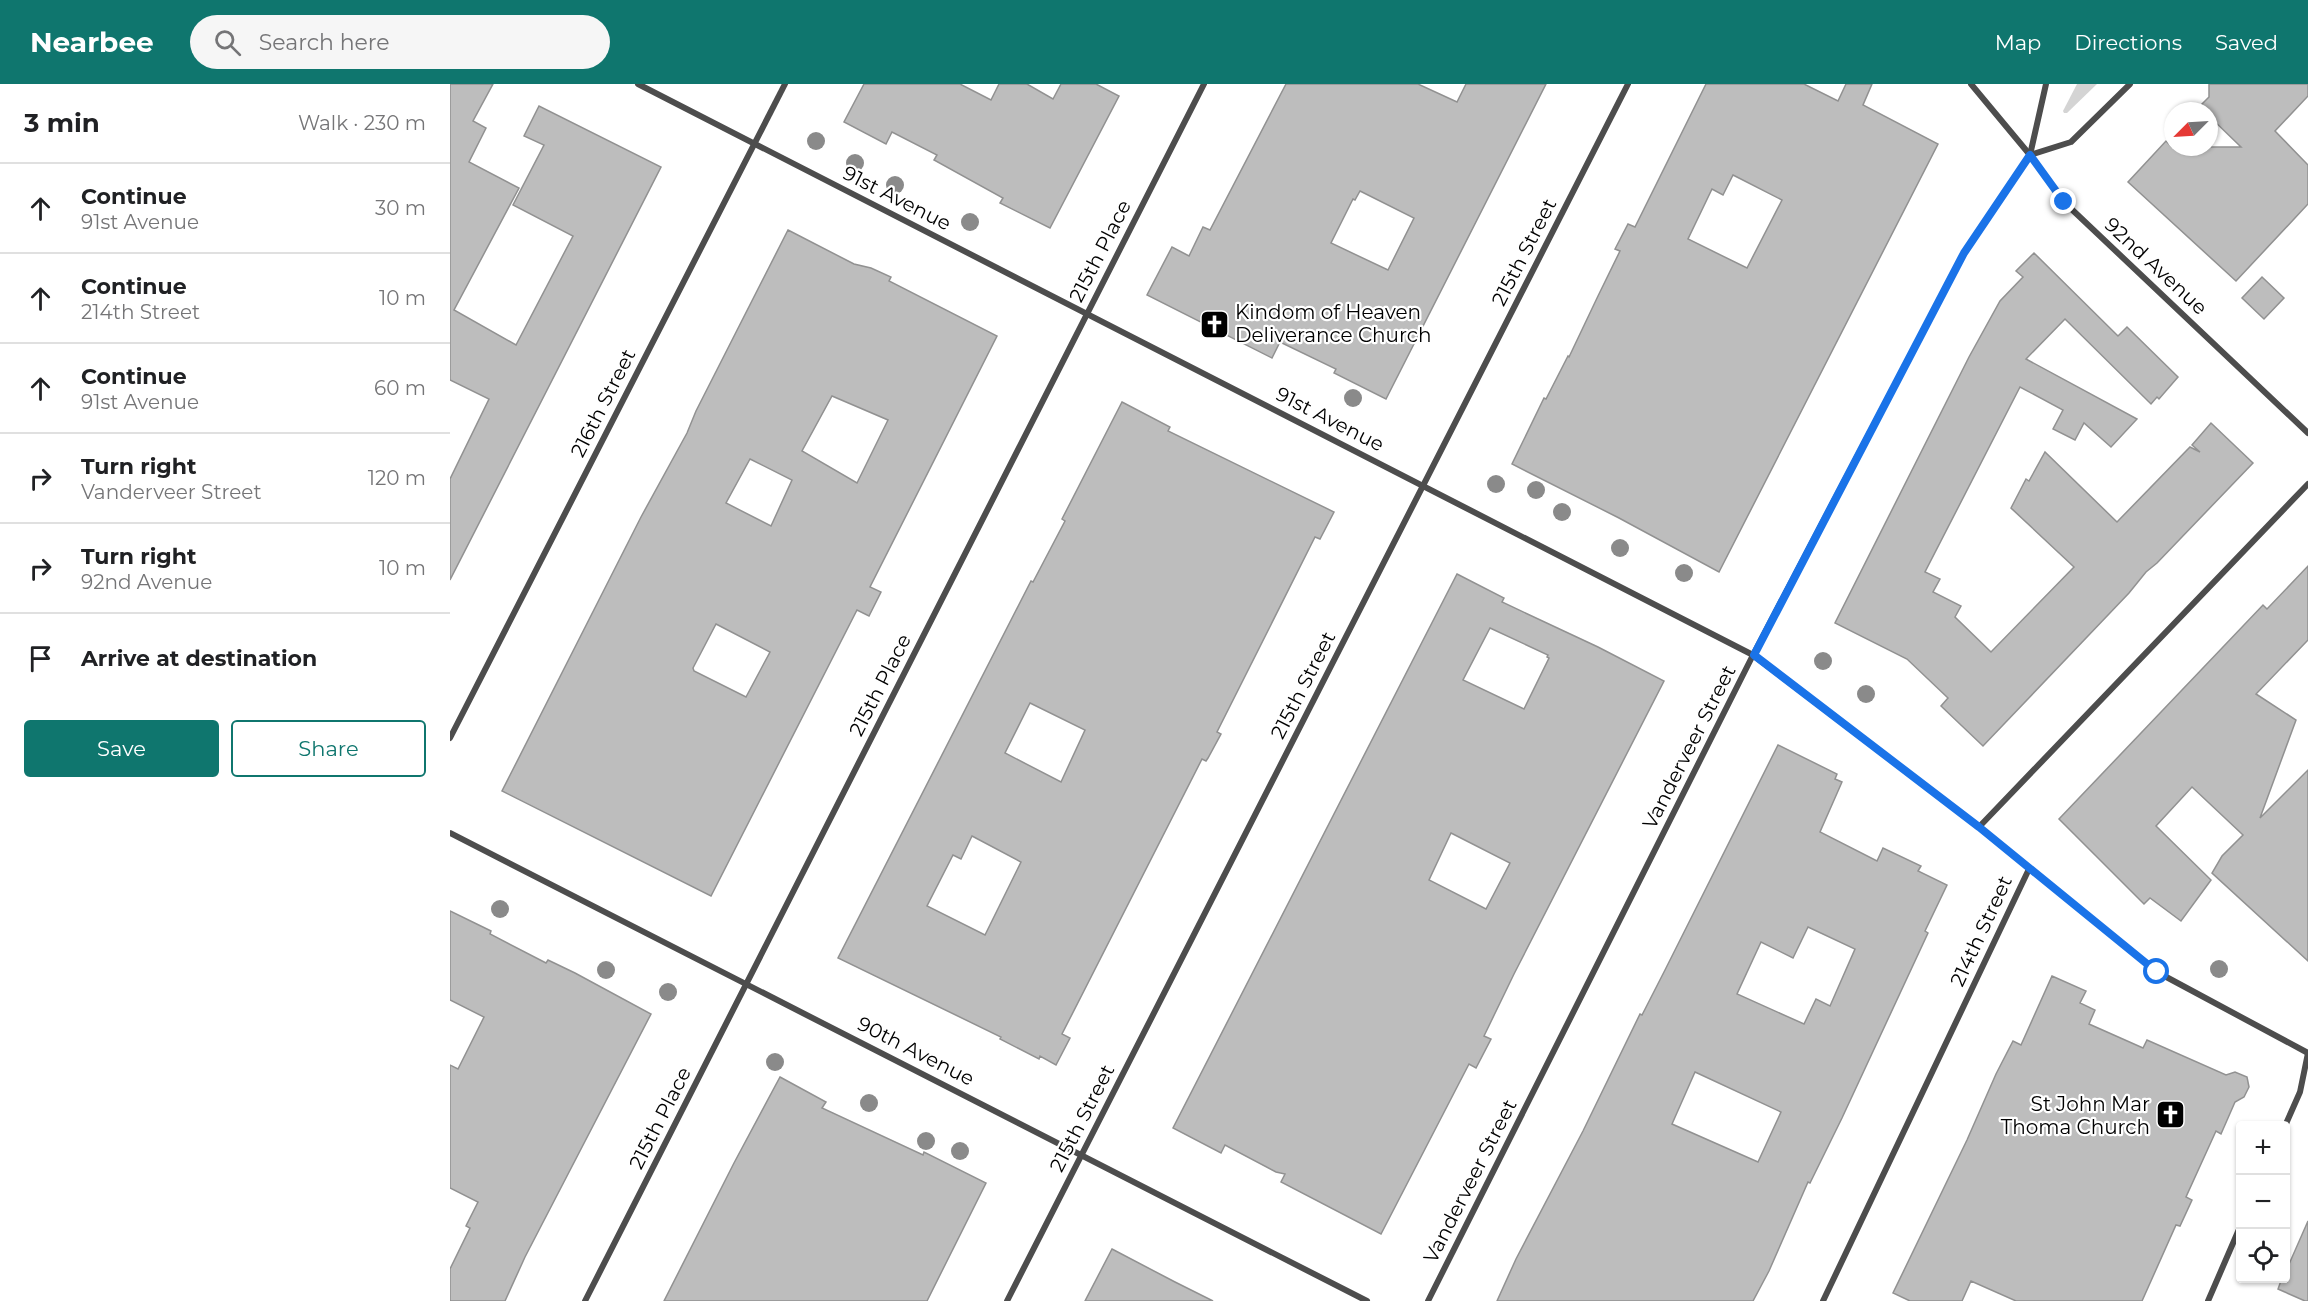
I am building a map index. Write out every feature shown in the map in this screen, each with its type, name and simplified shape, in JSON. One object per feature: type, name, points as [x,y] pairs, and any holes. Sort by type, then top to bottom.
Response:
[{"type":"street","name":"91st Avenue","points":[[638,84],[1754,655],[1979,827]]},
{"type":"street","name":"216th Street","points":[[450,738],[785,84]]},
{"type":"street","name":"215th Place","points":[[585,1301],[1204,84]]},
{"type":"street","name":"215th Street","points":[[1008,1301],[1628,84]]},
{"type":"street","name":"92nd Avenue","points":[[1971,84],[2030,155],[2064,202],[2308,433]]},
{"type":"street","name":"Vanderveer Street","points":[[1428,1301],[1754,655],[1964,253],[2030,155],[2046,84]]},
{"type":"street","points":[[2030,155],[2071,142],[2130,84]]},
{"type":"street","points":[[1979,827],[2308,484]]},
{"type":"street","name":"214th Street","points":[[1823,1301],[2029,869],[1979,827]]},
{"type":"street","name":"90th Avenue","points":[[450,833],[1367,1301]]},
{"type":"street","points":[[2029,869],[2157,972],[2308,1053],[2300,1092],[2287,1121]]},
{"type":"street","points":[[2208,1301],[2240,1229]]},
{"type":"shaded area","points":[[2077,84],[2097,84],[2067,113],[2064,113],[2063,111]]},
{"type":"building","points":[[450,84],[493,84],[473,121],[486,128],[469,162],[519,188],[454,310],[516,345],[573,236],[513,205],[544,145],[524,136],[539,106],[661,167],[450,580],[450,479],[489,399],[450,380]]},
{"type":"building","points":[[864,84],[960,84],[991,100],[999,84],[1027,84],[1053,99],[1061,84],[1096,84],[1119,96],[1050,228],[1000,203],[1003,198],[934,160],[937,155],[892,132],[886,144],[844,122]]},
{"type":"building","points":[[1286,84],[1418,84],[1457,102],[1466,84],[1546,84],[1386,399],[1334,373],[1336,369],[1280,342],[1272,358],[1147,295],[1172,247],[1189,256],[1203,227],[1210,230]],"holes":[[[1360,191],[1414,218],[1388,270],[1331,243],[1353,199],[1355,200]]]},
{"type":"building","points":[[1706,84],[1804,84],[1838,101],[1846,84],[1872,84],[1863,105],[1938,144],[1719,572],[1512,464],[1544,398],[1546,399],[1569,357],[1620,251],[1615,249],[1628,224],[1635,227]],"holes":[[[1733,175],[1782,200],[1747,268],[1688,239],[1712,189],[1723,195]]]},
{"type":"building","points":[[2209,84],[2308,84],[2308,96],[2275,131],[2308,165],[2308,204],[2236,281],[2128,182],[2164,143],[2164,156],[2218,156],[2218,147],[2241,147],[2218,125],[2218,102],[2204,102],[2209,97]]},
{"type":"building","points":[[788,230],[854,264],[871,268],[891,277],[889,281],[997,336],[870,587],[881,592],[869,616],[857,610],[711,896],[502,791],[641,517],[687,433]],"holes":[[[832,396],[888,420],[857,483],[802,451]],[[750,459],[792,480],[771,526],[726,503]],[[716,624],[770,652],[746,697],[694,671],[693,668]]]},
{"type":"building","points":[[2034,253],[2118,336],[2127,327],[2178,377],[2159,399],[2157,397],[2151,404],[2065,319],[2026,359],[2137,419],[2111,447],[2084,423],[2075,440],[2053,429],[2063,410],[2020,387],[1925,572],[1940,579],[1933,592],[1961,606],[1955,617],[1991,652],[2074,567],[2011,508],[2026,479],[2029,481],[2045,452],[2117,522],[2190,447],[2200,452],[2192,445],[2211,423],[2253,463],[2146,572],[2129,593],[1983,746],[1941,706],[1948,698],[1907,659],[1835,623],[1969,357],[2000,301],[2023,277],[2016,271]]},
{"type":"building","points":[[2262,277],[2284,298],[2264,319],[2242,298]]},
{"type":"building","points":[[1122,402],[1170,427],[1168,431],[1334,512],[1320,539],[1315,537],[1217,732],[1221,734],[1206,761],[1202,759],[1062,1034],[1070,1038],[1056,1065],[1040,1056],[1039,1059],[1000,1039],[1001,1037],[838,958],[1031,581],[1033,582],[1065,521],[1062,519]],"holes":[[[1030,703],[1085,730],[1061,782],[1005,753]],[[972,836],[1021,862],[985,935],[927,906],[953,855],[961,859]]]},
{"type":"building","points":[[2308,566],[2308,640],[2256,694],[2296,720],[2260,818],[2308,770],[2308,961],[2212,873],[2222,856],[2243,835],[2192,787],[2156,826],[2211,880],[2181,921],[2150,898],[2144,904],[2059,819],[2263,605],[2267,609]]},
{"type":"building","points":[[1457,574],[1504,598],[1502,602],[1664,681],[1484,1036],[1491,1039],[1476,1068],[1469,1064],[1381,1234],[1281,1182],[1285,1174],[1276,1172],[1225,1145],[1221,1153],[1173,1128]],"holes":[[[1490,628],[1548,655],[1549,658],[1524,709],[1463,680]],[[1451,833],[1510,863],[1486,909],[1429,880]]]},
{"type":"building","points":[[1778,745],[1837,774],[1835,779],[1842,782],[1820,832],[1877,861],[1883,848],[1921,866],[1918,871],[1947,885],[1925,931],[1928,933],[1842,1118],[1810,1183],[1808,1182],[1769,1271],[1753,1301],[1497,1301],[1516,1259]],"holes":[[[1808,927],[1855,949],[1830,1006],[1816,999],[1804,1024],[1737,994],[1761,942],[1793,958]],[[1695,1072],[1781,1112],[1758,1162],[1672,1124]]]},
{"type":"building","points":[[450,911],[491,931],[490,934],[546,963],[548,960],[575,973],[651,1014],[525,1257],[505,1301],[450,1301],[450,1269],[470,1228],[466,1226],[478,1202],[450,1188],[450,1065],[458,1069],[484,1017],[450,1000]]},
{"type":"building","points":[[2052,976],[2086,991],[2080,1003],[2095,1010],[2089,1024],[2143,1048],[2147,1040],[2226,1075],[2235,1072],[2247,1077],[2249,1087],[2244,1097],[2235,1102],[2221,1134],[2216,1131],[2186,1197],[2192,1200],[2180,1226],[2176,1225],[2142,1301],[2016,1301],[1971,1281],[1962,1301],[1910,1301],[1893,1293],[1967,1140],[1996,1074],[2013,1041],[2021,1045]]},
{"type":"building","points":[[780,1077],[826,1102],[822,1108],[923,1155],[924,1152],[986,1183],[927,1301],[664,1301]]},
{"type":"building","points":[[2308,1221],[2308,1301],[2278,1289],[2280,1283],[2290,1283],[2290,1262]]},
{"type":"building","points":[[1112,1249],[1175,1282],[1213,1301],[1085,1301]]},
{"type":"place","name":"Kindom of Heaven Deliverance Church","points":[[1214,324]]},
{"type":"place","name":"St John Mar Thoma Church","points":[[2171,1115]]},
{"type":"route","points":[[2064,202],[2030,155],[1964,253],[1754,655],[1979,827],[2157,972]]}]
